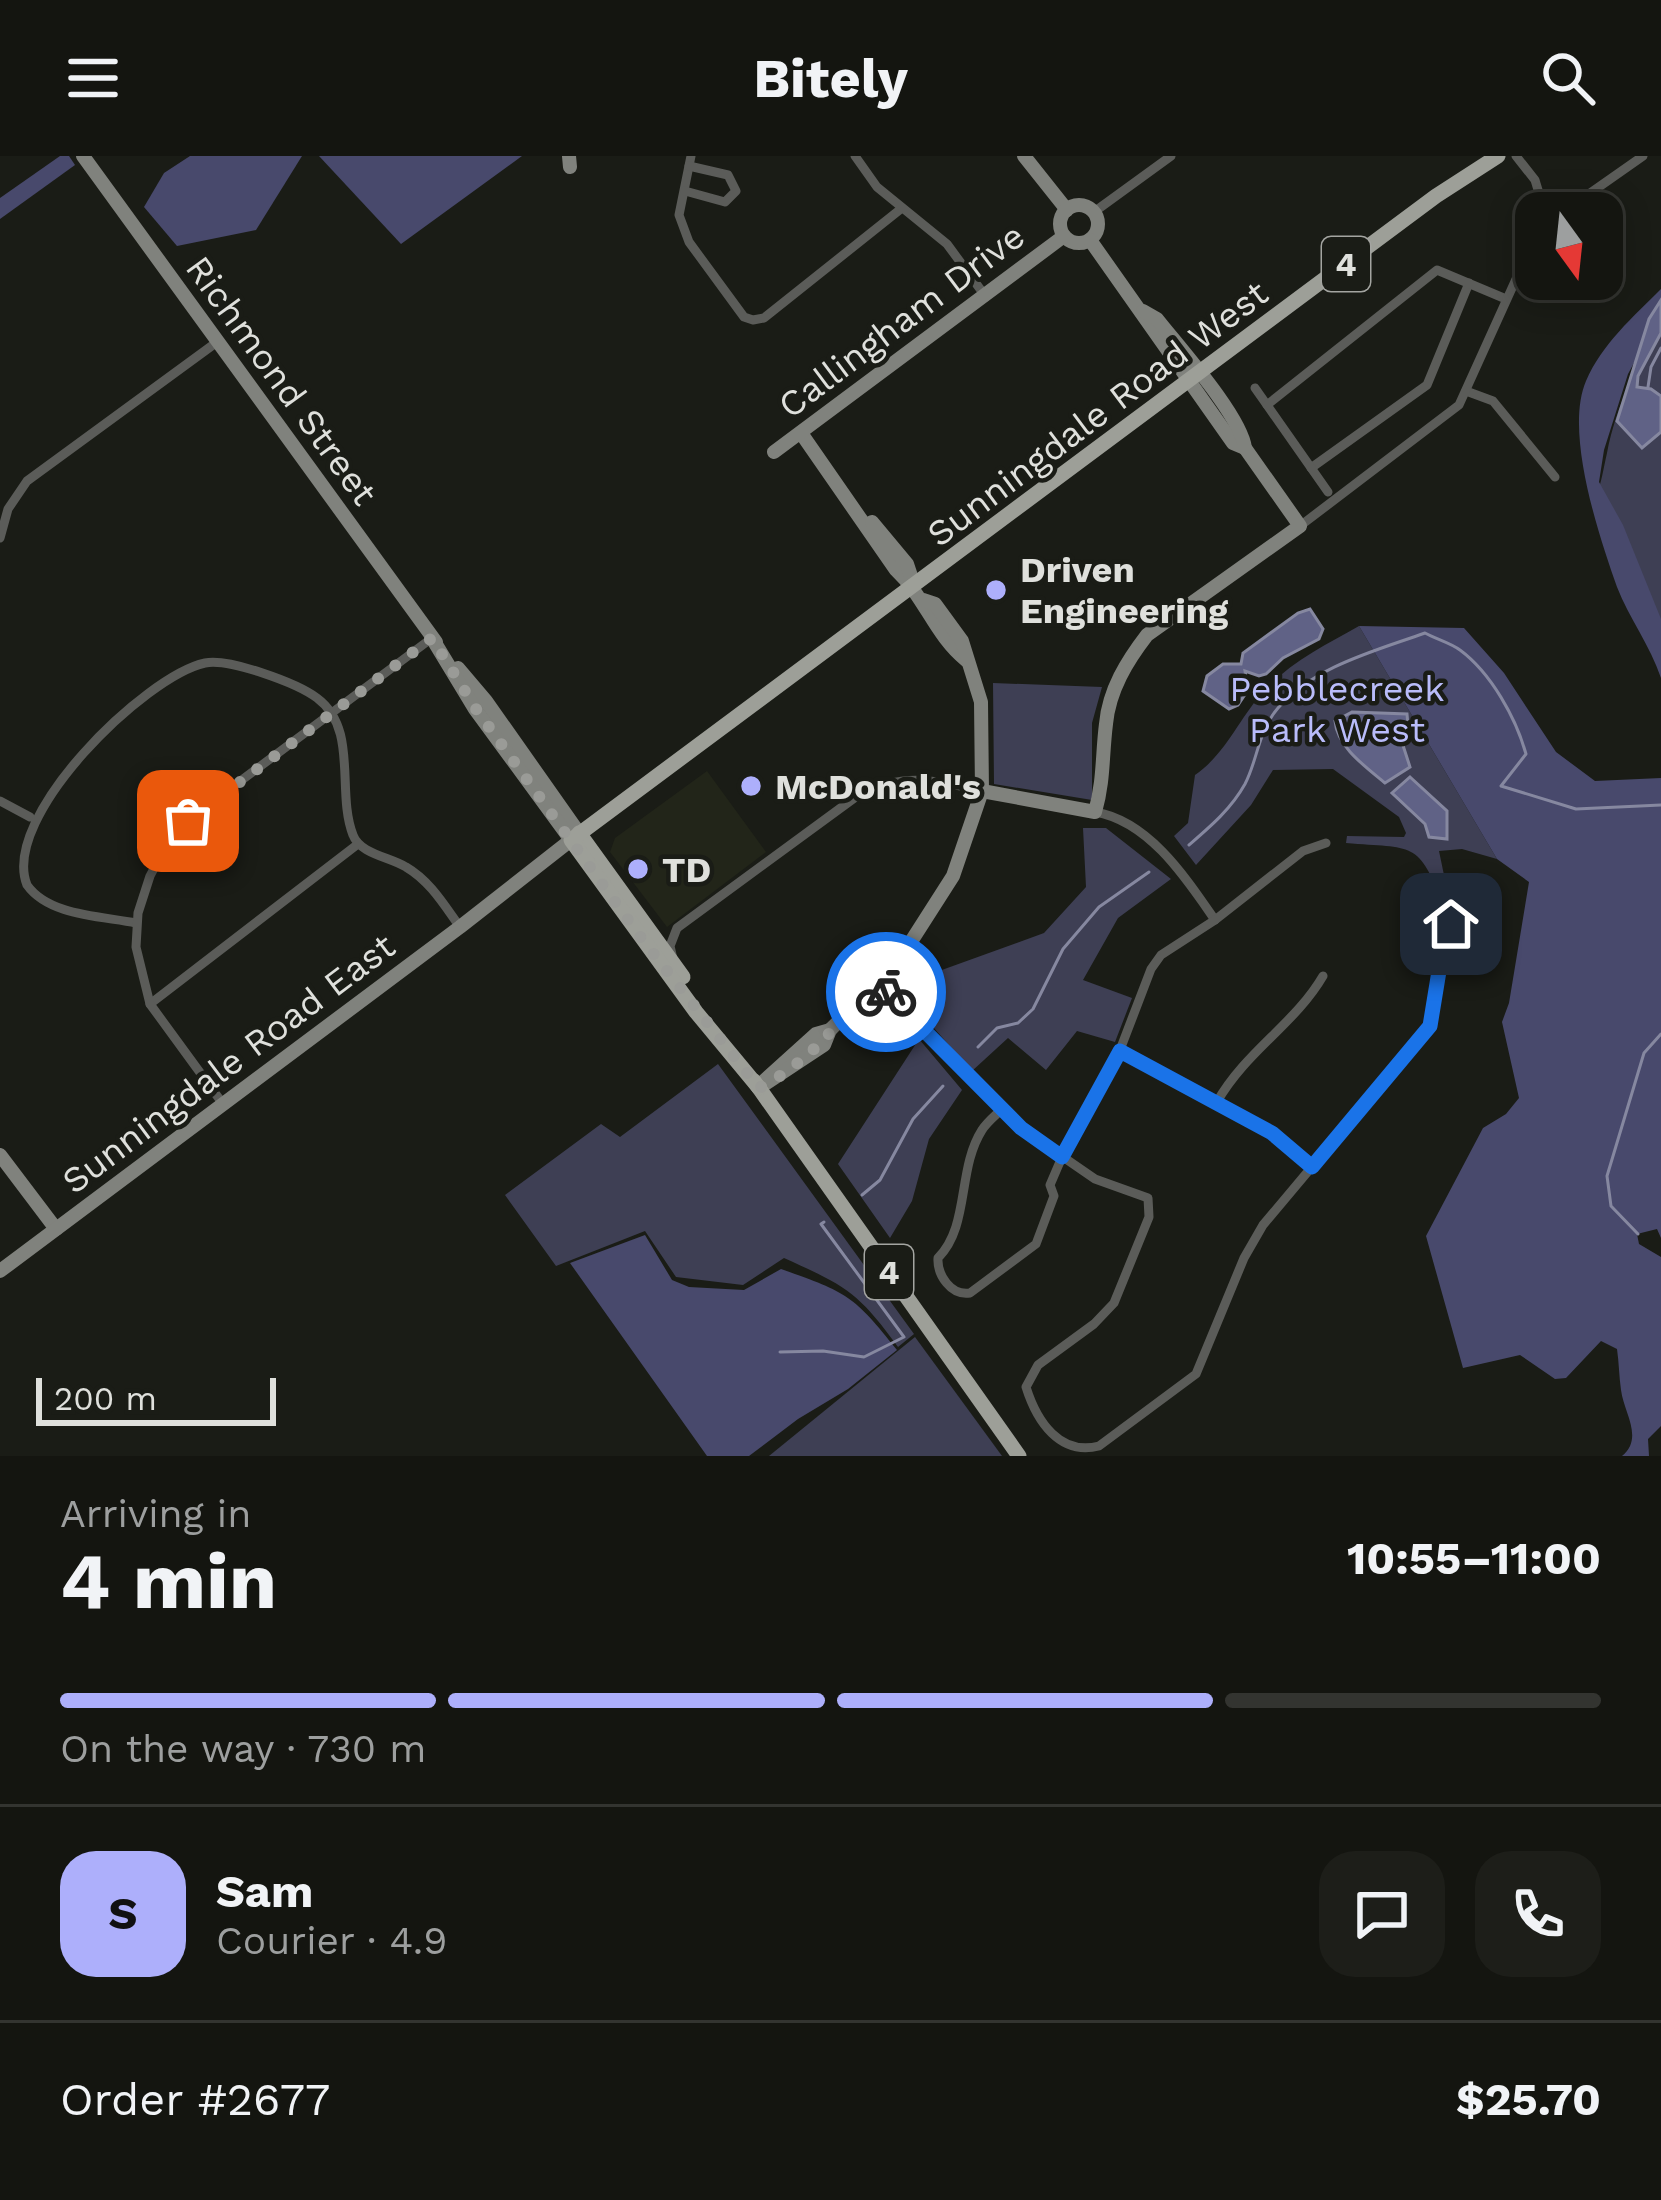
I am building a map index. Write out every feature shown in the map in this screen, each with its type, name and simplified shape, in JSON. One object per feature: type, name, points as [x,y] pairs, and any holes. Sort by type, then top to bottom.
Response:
[{"type":"main road","name":"Sunningdale Road West","points":[[1453,186],[1486,156]]},
{"type":"main road","name":"Sunningdale Road West","points":[[577,839],[776,688],[919,594],[1194,378],[1498,156]]},
{"type":"main road","name":"Richmond Street","points":[[577,839],[674,964],[1019,1456]]},
{"type":"main road","name":"Richmond Street","points":[[577,839],[696,1012],[759,1088]]},
{"type":"street","name":"Richmond Street","points":[[83,156],[432,638],[486,700],[577,839]]},
{"type":"street","points":[[854,156],[877,188],[946,244],[986,297]]},
{"type":"street","points":[[1024,156],[1067,210]]},
{"type":"street","points":[[1094,212],[1171,156]]},
{"type":"street","points":[[1516,156],[1539,192]]},
{"type":"street","points":[[1592,192],[1642,156]]},
{"type":"street","points":[[685,191],[725,202],[736,191],[728,176],[690,161],[679,215],[689,242],[744,317],[753,320],[764,318],[902,208]]},
{"type":"street","points":[[1081,205],[1094,212],[1098,224],[1090,240],[1076,243],[1064,236],[1060,222],[1067,210],[1081,205]]},
{"type":"street","name":"Callingham Drive","points":[[774,452],[1064,236]]},
{"type":"street","points":[[1090,240],[1143,311],[1147,326],[1194,378],[1232,443],[1245,448],[1300,526]]},
{"type":"street","points":[[1267,405],[1437,270],[1507,299]]},
{"type":"street","points":[[1095,812],[1105,781],[1111,697],[1147,635],[1459,405],[1515,281]]},
{"type":"street","points":[[1311,468],[1427,385],[1469,283]]},
{"type":"street","points":[[0,538],[8,509],[27,481],[218,342]]},
{"type":"street","points":[[1255,388],[1328,492]]},
{"type":"street","points":[[1466,392],[1493,401],[1555,477]]},
{"type":"street","points":[[759,1088],[816,1034],[830,1030],[898,962],[952,876],[982,791],[981,702],[966,660],[952,649],[926,611],[907,564],[872,521],[861,515],[801,433]]},
{"type":"street","points":[[224,1104],[150,1004],[136,947],[136,922],[150,876],[166,846],[188,821],[432,638]]},
{"type":"street","points":[[136,922],[58,907],[28,887],[19,869],[30,817],[49,784],[93,733],[185,669],[211,662],[241,666],[316,697],[340,731],[351,828],[358,844],[421,877],[460,927]]},
{"type":"street","points":[[674,964],[670,946],[677,928],[872,788],[922,778],[1114,815],[1153,842],[1215,920]]},
{"type":"street","points":[[0,801],[30,817]]},
{"type":"street","name":"Sunningdale Road East","points":[[0,1271],[577,839]]},
{"type":"street","points":[[1002,1109],[982,1129],[975,1145],[952,1244],[938,1258],[938,1267],[954,1292],[970,1293],[1036,1244],[1062,1157],[1120,1051],[1151,969],[1161,955],[1215,920],[1303,851],[1326,843]]},
{"type":"street","points":[[150,1004],[358,844]]},
{"type":"street","points":[[876,982],[1002,1109],[1062,1157],[1095,1179],[1148,1198],[1150,1208],[1114,1303],[1094,1324],[1038,1365],[1026,1387],[1056,1438],[1070,1449],[1084,1450],[1100,1445],[1196,1374],[1263,1225],[1430,1026],[1451,924]]},
{"type":"street","points":[[646,926],[677,928]]},
{"type":"street","points":[[1217,1102],[1246,1058],[1310,999],[1323,976]]},
{"type":"street","points":[[1120,1051],[1272,1133],[1312,1167]]},
{"type":"street","points":[[0,1155],[56,1229]]},
{"type":"shaded area","points":[[60,156],[69,156],[75,165],[0,219],[0,198]]},
{"type":"shaded area","points":[[190,156],[302,156],[256,230],[177,246],[144,207],[164,173]]},
{"type":"shaded area","points":[[319,156],[522,156],[401,244]]},
{"type":"shaded area","points":[[1661,289],[1661,313],[1628,374],[1599,482],[1623,525],[1661,619],[1661,678],[1610,566],[1586,484],[1579,428],[1580,402],[1593,368],[1619,332]]},
{"type":"shaded area","points":[[1661,300],[1661,333],[1637,387],[1661,396],[1661,432],[1642,448],[1617,421],[1649,319]]},
{"type":"shaded area","points":[[1310,609],[1323,629],[1319,639],[1283,658],[1266,674],[1245,671],[1248,690],[1238,705],[1229,709],[1203,691],[1207,676],[1223,664],[1241,664],[1243,653]]},
{"type":"shaded area","points":[[1359,626],[1464,628],[1504,673],[1556,752],[1595,781],[1661,778],[1661,1238],[1657,1229],[1637,1234],[1639,1244],[1661,1257],[1661,1426],[1648,1439],[1649,1456],[1622,1456],[1632,1441],[1631,1425],[1617,1349],[1601,1341],[1566,1378],[1555,1379],[1520,1355],[1463,1368],[1426,1236],[1483,1128],[1506,1114],[1519,1098],[1502,1022],[1529,882],[1497,859]]},
{"type":"shaded area","points":[[1352,712],[1407,714],[1408,726],[1399,733],[1410,767],[1385,783],[1361,763],[1341,739],[1335,721]]},
{"type":"shaded area","points":[[707,771],[766,852],[667,927],[610,852],[615,838]]},
{"type":"shaded area","points":[[1410,777],[1447,811],[1447,839],[1429,837],[1425,824],[1392,793]]},
{"type":"shaded area","points":[[645,1235],[672,1280],[689,1287],[744,1290],[781,1269],[847,1298],[897,1350],[749,1456],[707,1456],[570,1263]]},
{"type":"green space","points":[[1661,321],[1661,648],[1595,499],[1622,401]]},
{"type":"green space","name":"Pebblecreek Park West","points":[[1359,626],[1497,859],[1462,849],[1439,851],[1450,904],[1443,906],[1427,869],[1411,852],[1346,843],[1347,836],[1404,837],[1406,833],[1399,817],[1333,769],[1273,770],[1251,805],[1196,865],[1174,836],[1188,823],[1195,775],[1216,756],[1266,689],[1298,662]]},
{"type":"green space","points":[[993,683],[1102,687],[1092,723],[1092,800],[994,784]]},
{"type":"green space","points":[[1083,828],[1106,828],[1171,879],[1118,918],[1083,980],[1132,998],[1115,1042],[1077,1031],[1046,1070],[1008,1038],[972,1071],[933,1027],[939,971],[1044,933],[1086,887]]},
{"type":"green space","points":[[919,1039],[962,1090],[929,1139],[912,1201],[890,1238],[838,1164]]},
{"type":"green space","points":[[718,1064],[914,1334],[898,1347],[849,1292],[784,1258],[743,1285],[676,1277],[645,1231],[556,1266],[505,1195],[601,1124],[620,1137]]},
{"type":"green space","points":[[915,1337],[1002,1456],[769,1456]]},
{"type":"waterway","points":[[1648,387],[1661,348]]},
{"type":"waterway","points":[[1189,845],[1239,793],[1266,726],[1293,693],[1347,662],[1425,633],[1471,660],[1509,711],[1526,754],[1501,786],[1576,809],[1661,805]]},
{"type":"waterway","points":[[978,1047],[997,1028],[1018,1023],[1033,1009],[1063,949],[1099,907],[1149,872]]},
{"type":"waterway","points":[[1638,1234],[1611,1206],[1607,1176],[1644,1053],[1661,1034]]},
{"type":"waterway","points":[[862,1195],[880,1180],[913,1119],[943,1086]]},
{"type":"waterway","points":[[780,1352],[864,1357],[904,1337],[821,1224],[824,1222]]},
{"type":"way so far","points":[[188,821],[432,638],[476,709],[641,938],[759,1088],[824,1045],[830,1030],[876,982],[886,992]]},
{"type":"place","name":"Driven Engineering","points":[[996,590]]},
{"type":"place","name":"McDonald's","points":[[751,786]]},
{"type":"place","name":"TD","points":[[638,869]]},
{"type":"route","points":[[886,992],[1021,1128],[1062,1157],[1120,1051],[1272,1133],[1312,1167],[1430,1026],[1451,924]]}]
